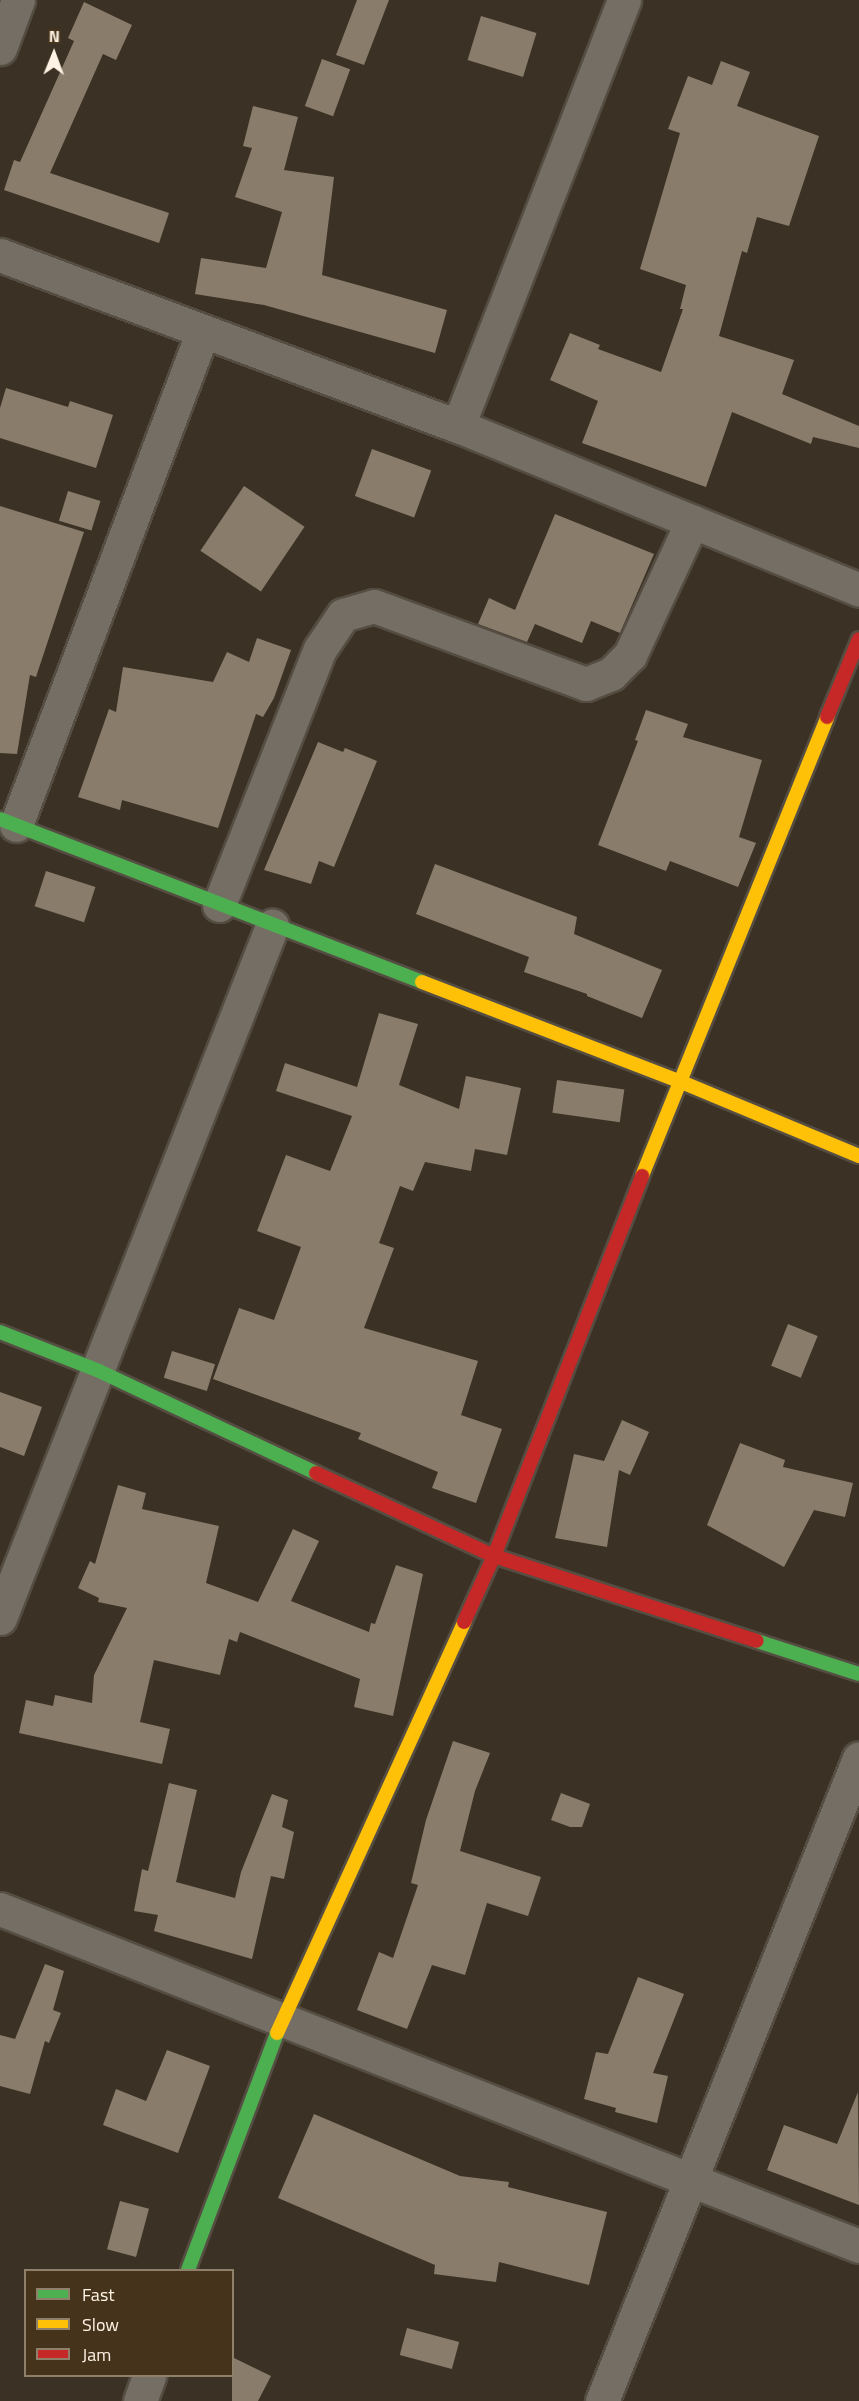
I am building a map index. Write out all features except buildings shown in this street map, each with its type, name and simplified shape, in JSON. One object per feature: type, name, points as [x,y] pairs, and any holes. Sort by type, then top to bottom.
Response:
[{"type":"street","points":[[0,48],[18,0]]},
{"type":"street","points":[[458,426],[624,0]]},
{"type":"street","points":[[0,255],[458,426],[859,590]]},
{"type":"street","points":[[202,331],[8,822],[272,926],[679,1081],[859,1156]]},
{"type":"street","points":[[219,905],[320,649],[343,615],[374,606],[586,684],[611,674],[630,655],[692,522]]},
{"type":"street","points":[[189,2269],[282,2020],[494,1556],[679,1081],[859,639]]},
{"type":"street","points":[[0,1618],[272,926]]},
{"type":"street","points":[[0,1332],[99,1371],[494,1556],[859,1674]]},
{"type":"street","points":[[602,2401],[859,1758]]},
{"type":"street","points":[[0,1909],[859,2246]]},
{"type":"street","points":[[140,2401],[149,2377]]},
{"type":"traffic: fast","points":[[0,819],[422,982]]},
{"type":"traffic: fast","points":[[0,1332],[99,1371],[316,1473]]},
{"type":"traffic: fast","points":[[757,1641],[859,1674]]},
{"type":"traffic: fast","points":[[188,2269],[277,2033]]},
{"type":"traffic: slow","points":[[642,1176],[827,717]]},
{"type":"traffic: slow","points":[[422,982],[679,1081],[859,1156]]},
{"type":"traffic: slow","points":[[277,2033],[464,1622]]},
{"type":"traffic: jam","points":[[827,717],[859,639]]},
{"type":"traffic: jam","points":[[464,1622],[494,1556],[642,1176]]},
{"type":"traffic: jam","points":[[316,1473],[494,1556],[757,1641]]}]
